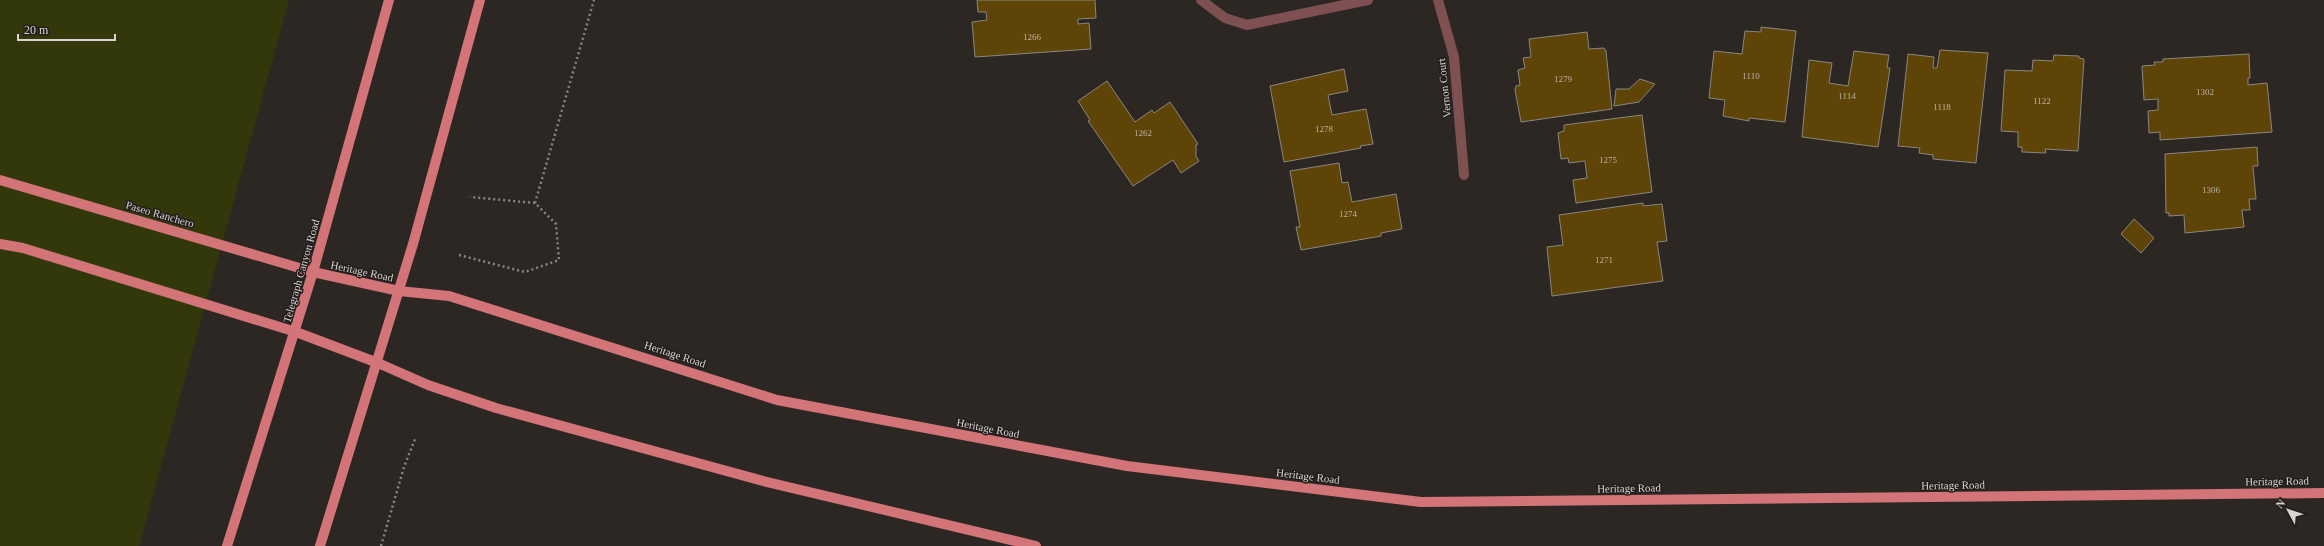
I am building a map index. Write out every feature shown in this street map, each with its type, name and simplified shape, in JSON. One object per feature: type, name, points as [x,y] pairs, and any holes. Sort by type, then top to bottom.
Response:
[{"type":"main road","name":"Telegraph Canyon Road","points":[[227,546],[296,332],[389,0]]},
{"type":"main road","points":[[320,546],[378,363],[480,0]]},
{"type":"main road","name":"Paseo Ranchero","points":[[0,180],[313,272]]},
{"type":"main road","points":[[0,244],[23,248],[296,332],[378,363],[428,385],[496,408],[763,481],[1036,546]]},
{"type":"main road","name":"Heritage Road","points":[[313,272],[399,291],[449,296],[777,400],[1127,466],[1421,502],[2324,493]]},
{"type":"street","points":[[1201,0],[1225,18],[1247,25],[1368,0]]},
{"type":"street","name":"Vernon Court","points":[[1438,0],[1454,57],[1464,175]]},
{"type":"path","points":[[535,203],[594,0]]},
{"type":"path","points":[[459,255],[525,272],[559,260],[556,224],[535,203],[470,197]]},
{"type":"path","points":[[381,546],[404,467],[415,438]]},
{"type":"green space","points":[[0,0],[289,0],[139,546],[0,546]]},
{"type":"building","points":[[977,0],[1095,0],[1096,18],[1078,19],[1078,24],[1089,23],[1091,49],[975,57],[972,22],[987,20],[986,12],[978,12]]},
{"type":"building","points":[[1761,27],[1796,31],[1785,122],[1749,118],[1749,121],[1723,116],[1725,100],[1709,98],[1714,51],[1742,54],[1745,31],[1761,32]]},
{"type":"building","points":[[1587,32],[1589,49],[1604,48],[1606,51],[1612,109],[1521,122],[1515,90],[1516,86],[1520,85],[1518,70],[1525,68],[1523,58],[1531,57],[1529,39]]},
{"type":"building","points":[[1940,50],[1988,53],[1976,163],[1933,159],[1933,155],[1919,153],[1920,148],[1898,146],[1908,54],[1934,57],[1933,68],[1937,68]]},
{"type":"building","points":[[1854,51],[1889,55],[1887,68],[1890,68],[1878,147],[1802,137],[1809,60],[1832,63],[1829,83],[1848,86]]},
{"type":"building","points":[[2249,54],[2250,78],[2248,78],[2248,85],[2267,83],[2272,132],[2160,140],[2160,132],[2149,133],[2148,111],[2158,110],[2158,99],[2144,100],[2142,66],[2155,65],[2154,62],[2163,62],[2163,59]]},
{"type":"building","points":[[2054,55],[2079,56],[2079,58],[2084,59],[2078,151],[2045,149],[2046,153],[2022,152],[2022,147],[2018,147],[2018,132],[2001,131],[2005,70],[2032,71],[2033,60],[2053,61]]},
{"type":"building","points":[[1344,69],[1348,91],[1328,95],[1332,115],[1366,109],[1373,144],[1360,146],[1361,148],[1284,162],[1270,86]]},
{"type":"building","points":[[1640,79],[1655,84],[1639,102],[1614,106],[1616,89],[1629,89]]},
{"type":"building","points":[[1107,81],[1135,122],[1152,110],[1154,113],[1170,102],[1198,144],[1196,145],[1196,156],[1199,161],[1181,173],[1173,160],[1133,186],[1088,121],[1090,120],[1078,101]]},
{"type":"building","points":[[1642,115],[1652,192],[1576,203],[1573,180],[1587,178],[1585,161],[1569,163],[1568,158],[1561,159],[1558,133],[1564,131],[1564,125]]},
{"type":"building","points":[[2257,147],[2258,166],[2253,166],[2256,199],[2249,199],[2250,210],[2242,210],[2244,227],[2185,233],[2184,215],[2169,216],[2169,213],[2166,213],[2165,154]]},
{"type":"building","points":[[1339,163],[1342,183],[1348,182],[1352,202],[1396,194],[1402,229],[1381,233],[1381,236],[1301,250],[1296,227],[1300,227],[1290,171]]},
{"type":"building","points":[[1643,203],[1643,206],[1662,204],[1667,241],[1657,242],[1663,281],[1552,296],[1547,247],[1563,245],[1559,215]]},
{"type":"building","points":[[2134,219],[2154,238],[2141,253],[2121,234]]}]
